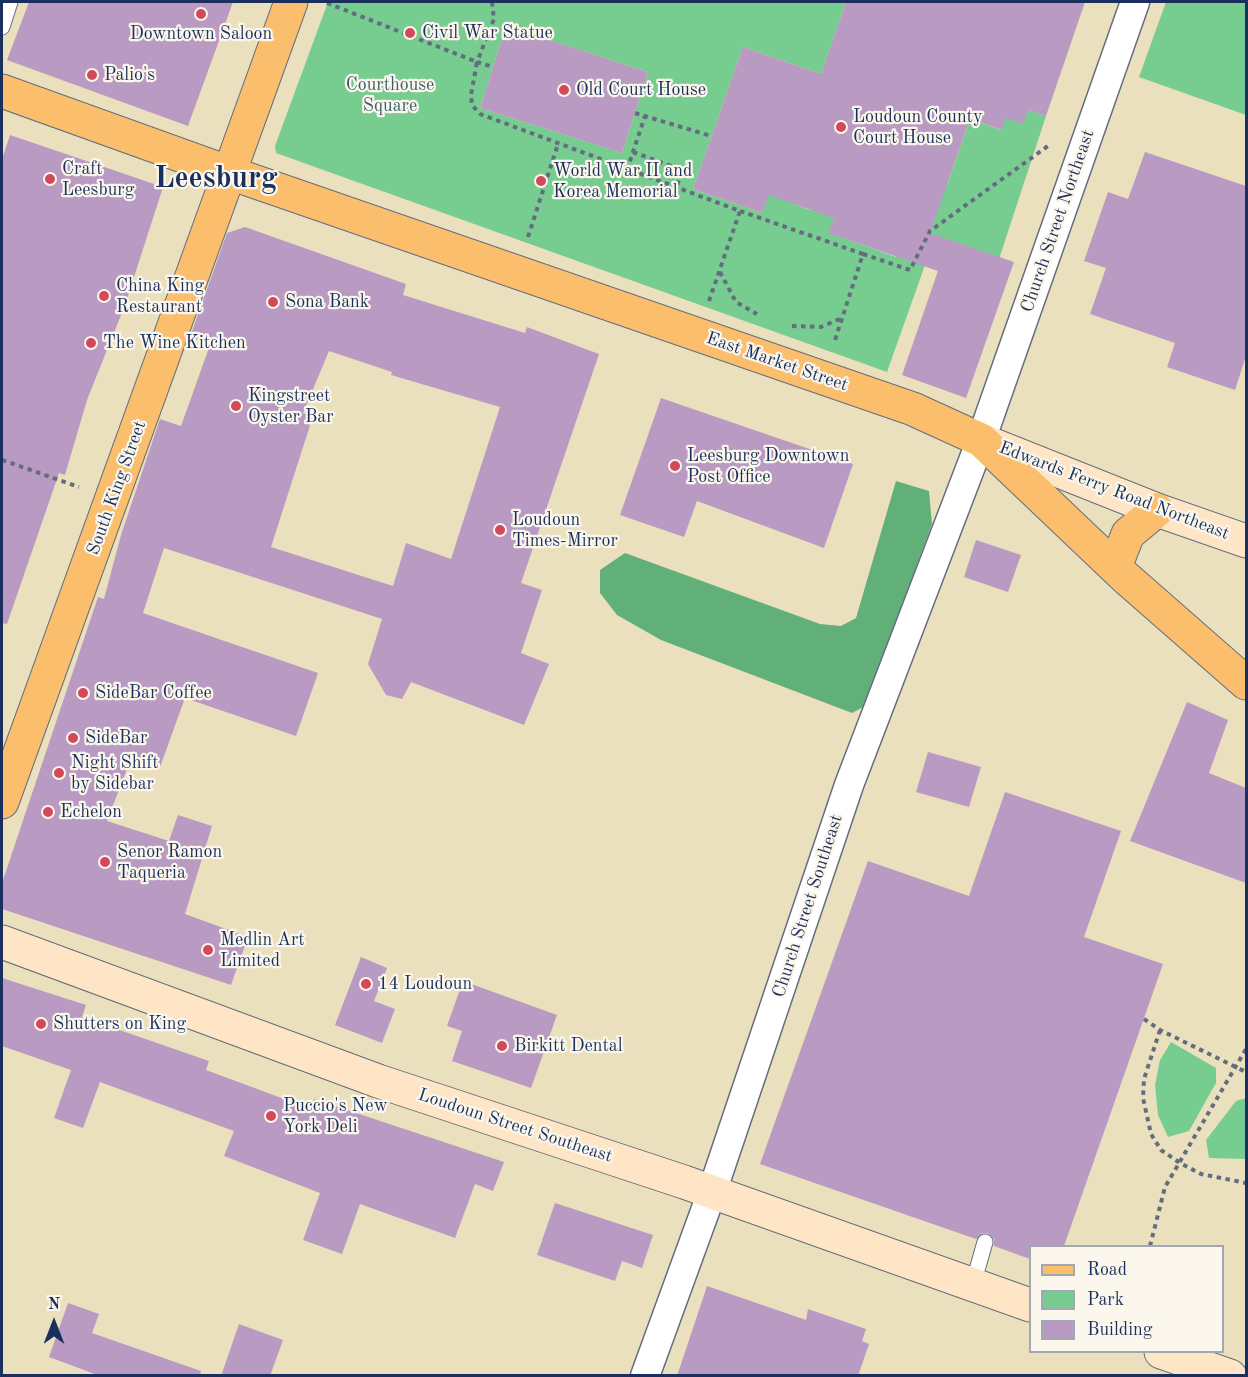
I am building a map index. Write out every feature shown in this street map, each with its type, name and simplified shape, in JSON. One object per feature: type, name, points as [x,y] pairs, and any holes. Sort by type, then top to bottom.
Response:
[{"type":"main road","name":"South King Street","points":[[2,802],[291,2]]},
{"type":"main road","name":"East Market Street","points":[[2,91],[230,173],[913,410],[981,440],[1115,567],[1246,684]]},
{"type":"main road","name":"Edwards Ferry Road Northeast","points":[[981,440],[1157,510],[1246,541]]},
{"type":"main road","points":[[1115,567],[1128,534],[1157,510]]},
{"type":"main road","name":"Loudoun Street Southeast","points":[[2,942],[367,1077],[712,1192],[1029,1305]]},
{"type":"main road","points":[[1164,1353],[1230,1376]]},
{"type":"street","name":"Church Street Northeast","points":[[981,440],[1135,2]]},
{"type":"street","name":"Church Street Southeast","points":[[645,1376],[712,1192],[849,785],[981,440]]},
{"type":"lane","points":[[2,27],[10,2]]},
{"type":"lane","points":[[973,1284],[985,1242]]},
{"type":"path","points":[[492,2],[494,19],[477,62],[471,95],[472,105],[480,114],[676,189],[910,270],[930,231],[1045,146],[1084,143]]},
{"type":"path","points":[[327,3],[493,67]]},
{"type":"path","points":[[635,113],[711,136]]},
{"type":"path","points":[[627,170],[645,116]]},
{"type":"path","points":[[526,243],[558,144]]},
{"type":"path","points":[[633,152],[682,170],[676,189]]},
{"type":"path","points":[[707,307],[740,211]]},
{"type":"path","points":[[832,351],[863,254]]},
{"type":"path","points":[[720,271],[736,302],[758,315]]},
{"type":"path","points":[[786,325],[821,327],[842,318]]},
{"type":"path","points":[[2,460],[113,500]]},
{"type":"path","points":[[1144,1019],[1160,1030],[1246,1072]]},
{"type":"path","points":[[1160,1030],[1144,1079],[1146,1116],[1151,1134],[1161,1150],[1180,1163],[1209,1176],[1246,1184]]},
{"type":"path","points":[[1150,1245],[1165,1187],[1246,1049]]},
{"type":"green space","name":"Courthouse Square","points":[[328,2],[846,2],[821,74],[743,47],[693,189],[762,213],[774,178],[793,184],[787,201],[810,210],[840,201],[829,233],[896,257],[947,185],[970,119],[1001,130],[1006,118],[1028,110],[1046,116],[999,259],[935,237],[887,372],[276,153],[275,146]],"holes":[[[506,26],[648,72],[622,153],[480,108]]]},
{"type":"green space","points":[[1166,2],[1246,2],[1246,115],[1139,77]]},
{"type":"green space","points":[[896,481],[929,491],[932,524],[865,706],[852,713],[661,640],[617,615],[600,593],[600,570],[625,553],[820,624],[841,626],[856,618]]},
{"type":"green space","points":[[1171,1042],[1216,1068],[1216,1083],[1189,1131],[1168,1137],[1158,1115],[1155,1085],[1160,1060]]},
{"type":"green space","points":[[1246,1098],[1246,1159],[1209,1158],[1206,1140],[1236,1101]]},
{"type":"building","points":[[29,2],[233,2],[188,126],[7,60]]},
{"type":"building","name":"Loudoun County Court House","points":[[846,2],[1085,2],[1046,116],[1028,110],[1023,124],[1006,118],[1002,130],[970,119],[930,233],[1014,262],[966,398],[902,375],[938,271],[828,233],[834,218],[769,195],[762,213],[693,189],[743,47],[821,74]]},
{"type":"building","name":"Old Court House","points":[[506,26],[648,72],[622,153],[480,108]]},
{"type":"building","points":[[10,135],[163,187],[125,305],[87,400],[65,475],[59,473],[7,624],[2,623],[2,159]]},
{"type":"building","points":[[1145,152],[1246,186],[1246,356],[1235,390],[1167,367],[1175,343],[1090,314],[1106,268],[1084,261],[1108,192],[1128,199]]},
{"type":"building","points":[[245,227],[406,284],[403,295],[525,333],[527,327],[599,354],[521,583],[542,590],[521,653],[549,664],[524,725],[411,682],[402,699],[386,695],[368,664],[382,619],[164,548],[143,613],[318,673],[296,736],[185,698],[160,767],[132,756],[107,821],[169,841],[178,815],[212,826],[185,914],[248,937],[231,985],[2,909],[2,883],[98,597],[104,599],[121,535],[160,419],[181,426],[210,345],[190,337],[227,233]],"holes":[[[329,351],[392,372],[391,375],[500,407],[451,559],[406,543],[393,586],[271,547],[313,416],[303,413]]]},
{"type":"building","points":[[661,398],[853,464],[824,548],[697,501],[684,537],[620,515]]},
{"type":"building","points":[[976,540],[1021,555],[1008,592],[964,577]]},
{"type":"building","points":[[1187,702],[1228,720],[1209,773],[1246,788],[1246,883],[1130,841]]},
{"type":"building","points":[[928,752],[981,767],[969,807],[916,792]]},
{"type":"building","points":[[1005,792],[1121,831],[1084,937],[1163,964],[1064,1245],[1029,1245],[1029,1259],[994,1246],[994,1239],[988,1233],[982,1233],[976,1239],[760,1164],[868,861],[969,896]]},
{"type":"building","name":"14 Loudoun","points":[[361,957],[387,968],[374,1001],[395,1009],[382,1043],[335,1025]]},
{"type":"building","points":[[2,978],[86,1005],[82,1017],[209,1061],[206,1070],[311,1109],[314,1099],[504,1162],[493,1191],[475,1184],[455,1238],[360,1204],[342,1254],[303,1240],[320,1193],[224,1156],[234,1131],[100,1082],[83,1128],[54,1118],[71,1070],[2,1046]]},
{"type":"building","name":"Birkitt Dental","points":[[463,981],[557,1015],[531,1088],[452,1061],[462,1031],[447,1026]]},
{"type":"building","points":[[555,1203],[653,1235],[642,1268],[622,1261],[615,1281],[537,1255]]},
{"type":"building","points":[[707,1286],[806,1320],[808,1309],[866,1329],[862,1341],[869,1344],[858,1376],[677,1376]]},
{"type":"building","points":[[68,1303],[99,1314],[92,1333],[201,1371],[200,1376],[100,1376],[49,1357]]},
{"type":"building","points":[[239,1324],[283,1340],[270,1376],[221,1376]]},
{"type":"place","name":"Downtown Saloon","points":[[201,14]]},
{"type":"place","name":"Civil War Statue","points":[[410,33]]},
{"type":"place","name":"Palio's","points":[[92,75]]},
{"type":"place","name":"Old Court House","points":[[564,90]]},
{"type":"place","name":"Loudoun County Court House","points":[[841,127]]},
{"type":"place","name":"Craft Leesburg","points":[[50,179]]},
{"type":"place","name":"World War II and Korea Memorial","points":[[541,181]]},
{"type":"place","name":"China King Restaurant","points":[[104,296]]},
{"type":"place","name":"Sona Bank","points":[[273,302]]},
{"type":"place","name":"The Wine Kitchen","points":[[91,343]]},
{"type":"place","name":"Kingstreet Oyster Bar","points":[[236,406]]},
{"type":"place","name":"Leesburg Downtown Post Office","points":[[675,466]]},
{"type":"place","name":"Loudoun Times-Mirror","points":[[500,530]]},
{"type":"place","name":"SideBar Coffee","points":[[83,693]]},
{"type":"place","name":"SideBar","points":[[73,738]]},
{"type":"place","name":"Night Shift by Sidebar","points":[[59,773]]},
{"type":"place","name":"Echelon","points":[[48,812]]},
{"type":"place","name":"Senor Ramon Taqueria","points":[[105,862]]},
{"type":"place","name":"Medlin Art Limited","points":[[208,950]]},
{"type":"place","name":"14 Loudoun","points":[[366,984]]},
{"type":"place","name":"Shutters on King","points":[[41,1024]]},
{"type":"place","name":"Birkitt Dental","points":[[502,1046]]},
{"type":"place","name":"Puccio's New York Deli","points":[[271,1116]]},
{"type":"district","name":"Leesburg","points":[[216,179]]}]
